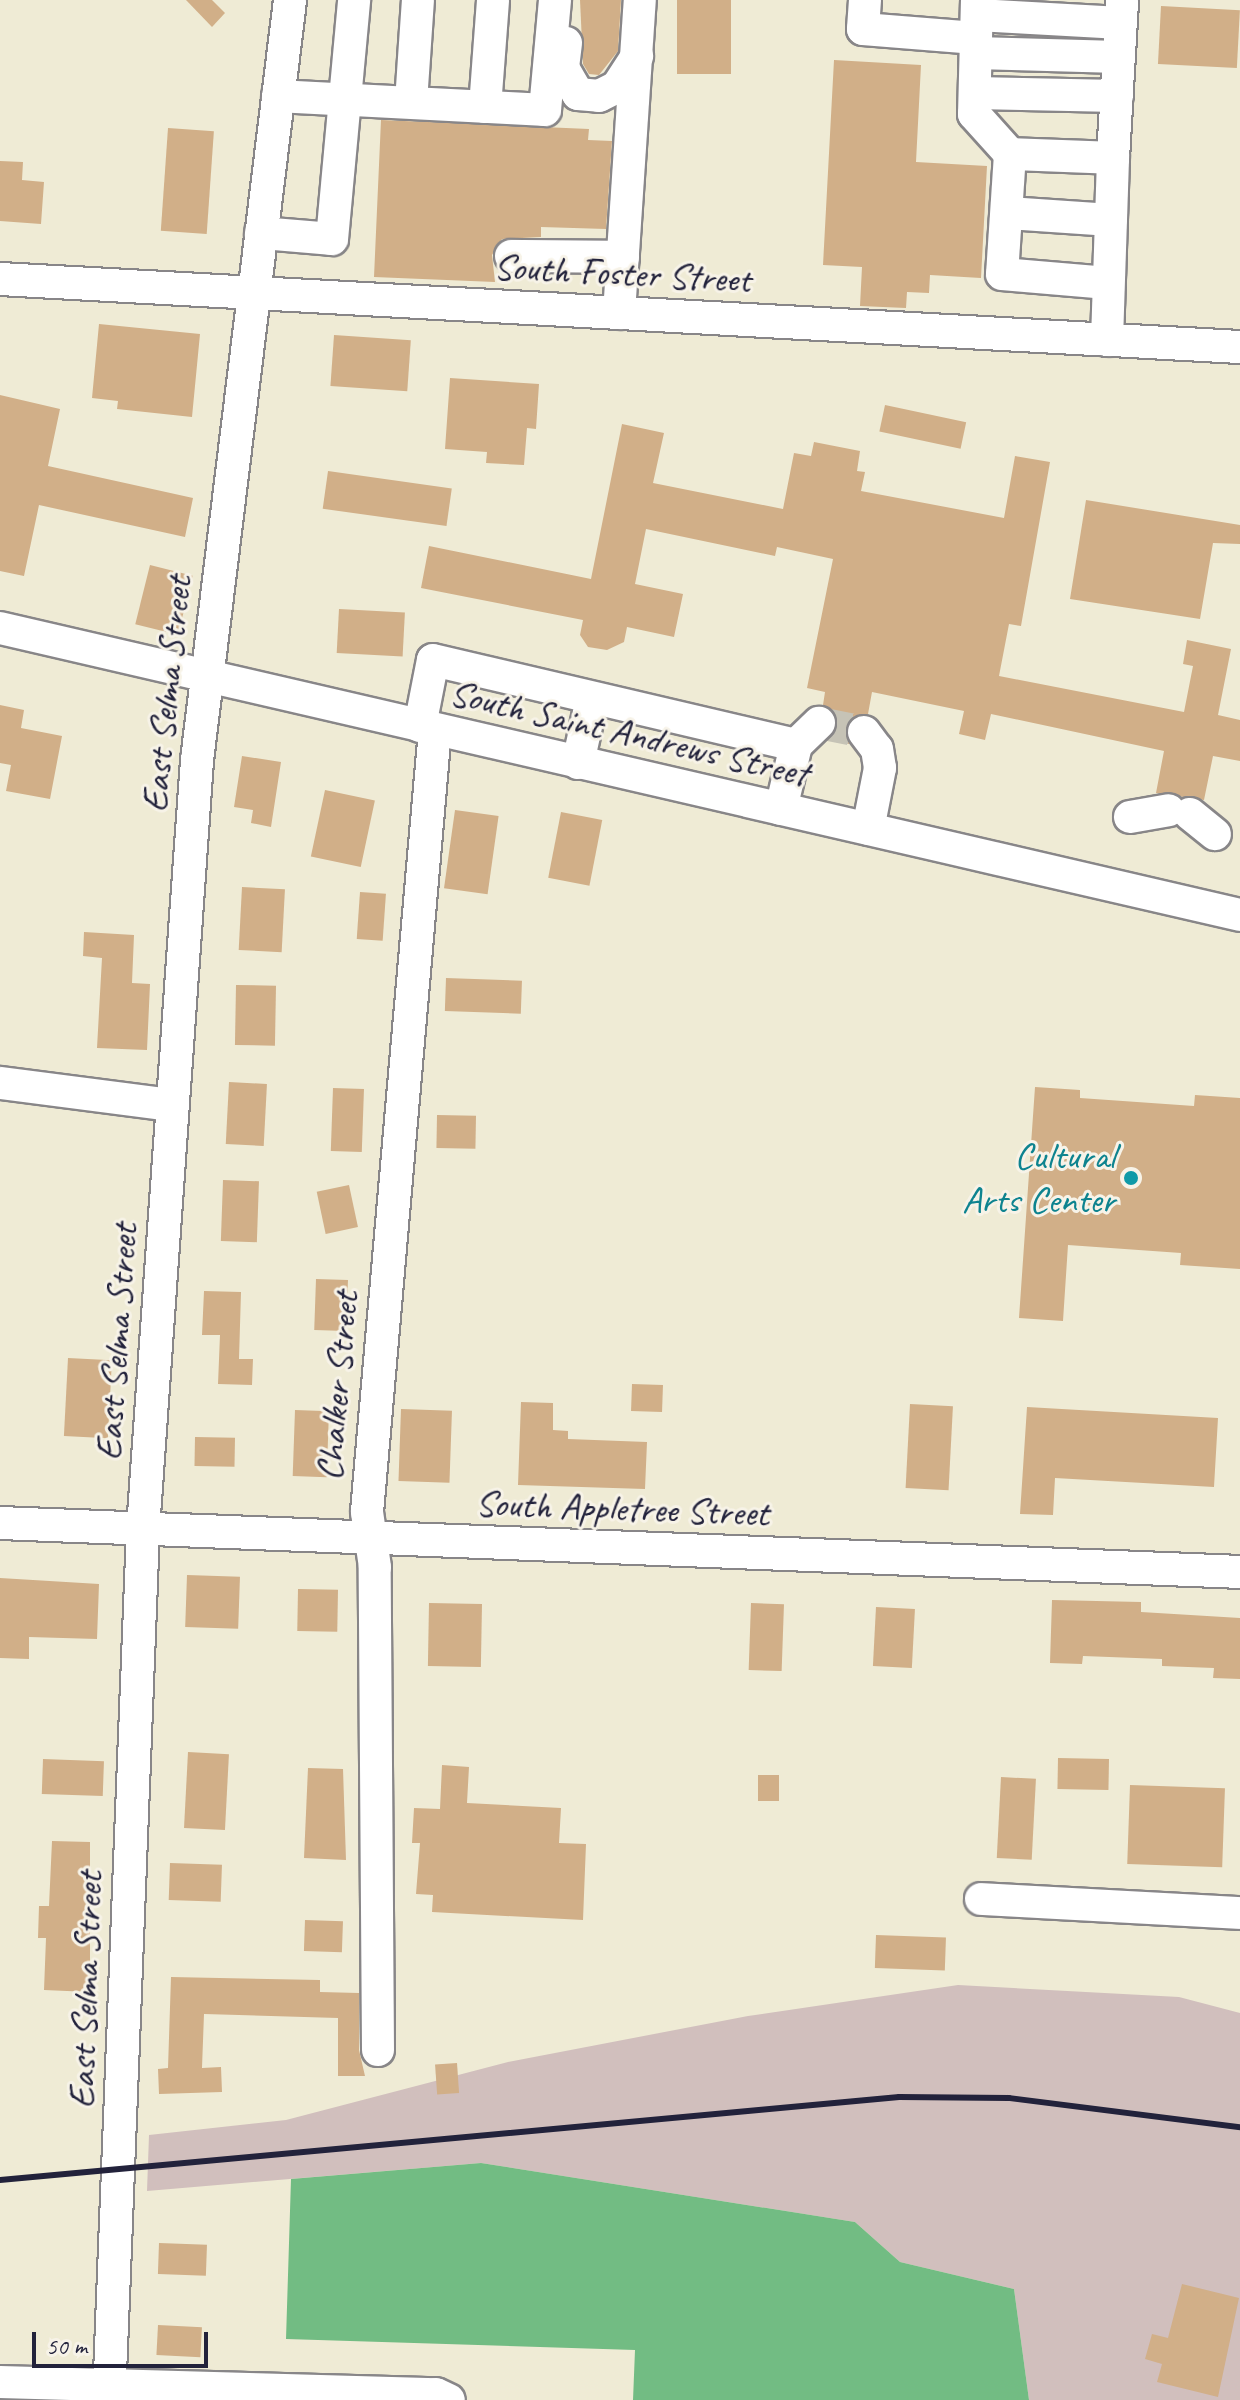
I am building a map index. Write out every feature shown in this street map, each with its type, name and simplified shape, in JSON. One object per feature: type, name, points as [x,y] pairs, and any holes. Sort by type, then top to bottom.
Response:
[{"type":"street","name":"East Selma Street","points":[[109,2392],[143,1529],[172,1105],[207,677],[290,0]]},
{"type":"street","points":[[261,233],[332,239],[354,0]]},
{"type":"street","points":[[411,102],[418,0]]},
{"type":"street","points":[[485,107],[493,0]]},
{"type":"street","points":[[545,110],[555,0]]},
{"type":"street","points":[[569,0],[563,68],[578,94],[599,96],[617,87],[637,56]]},
{"type":"street","points":[[619,313],[635,115],[640,0]]},
{"type":"street","points":[[865,0],[863,29],[976,26],[1122,11],[1107,340]]},
{"type":"street","points":[[976,26],[1119,57]]},
{"type":"street","points":[[976,26],[974,114],[1010,154],[1002,274],[1108,283]]},
{"type":"street","points":[[975,93],[1117,96]]},
{"type":"street","points":[[278,96],[635,115]]},
{"type":"street","points":[[1010,154],[1113,158]]},
{"type":"street","points":[[1008,213],[1111,220]]},
{"type":"street","points":[[511,256],[623,257]]},
{"type":"street","points":[[565,310],[568,257]]},
{"type":"street","name":"South Foster Street","points":[[0,279],[1240,347]]},
{"type":"street","name":"South Saint Andrews Street","points":[[0,628],[1240,915]]},
{"type":"street","name":"Chalker Street","points":[[378,2050],[375,1567],[368,1496],[433,660],[592,699]]},
{"type":"street","points":[[578,763],[592,699],[796,745]]},
{"type":"street","points":[[781,809],[796,745],[819,723]]},
{"type":"street","points":[[864,732],[877,749],[880,768],[868,829]]},
{"type":"street","points":[[1130,817],[1191,819]]},
{"type":"street","points":[[0,1083],[172,1105]]},
{"type":"street","name":"South Appletree Street","points":[[0,1523],[1240,1572]]},
{"type":"street","points":[[981,1899],[1240,1913]]},
{"type":"street","points":[[0,2382],[109,2392],[436,2394],[449,2400]]},
{"type":"shaded area","points":[[958,1985],[1179,1997],[1240,2013],[1240,2400],[1029,2400],[1014,2289],[900,2262],[855,2222],[481,2163],[147,2191],[149,2135],[286,2120],[508,2062],[748,2016]]},
{"type":"green space","points":[[481,2163],[855,2222],[900,2262],[1014,2289],[1029,2400],[633,2400],[635,2350],[286,2339],[291,2179]]},
{"type":"building","points":[[186,0],[212,0],[225,13],[212,27]]},
{"type":"building","points":[[580,0],[621,0],[618,51],[599,75],[589,74],[583,64]]},
{"type":"building","points":[[677,0],[731,0],[731,74],[677,74]]},
{"type":"building","points":[[1161,6],[1240,10],[1237,68],[1158,64]]},
{"type":"building","points":[[834,60],[921,65],[916,162],[987,166],[981,278],[930,275],[929,293],[907,292],[906,308],[860,306],[862,267],[823,265]]},
{"type":"building","points":[[381,120],[589,129],[588,140],[612,141],[606,229],[541,227],[541,237],[502,239],[492,255],[495,282],[374,277]]},
{"type":"building","points":[[168,128],[214,131],[207,234],[161,231]]},
{"type":"building","points":[[0,161],[23,162],[22,180],[44,182],[41,224],[0,221]]},
{"type":"building","points":[[99,324],[200,334],[192,417],[117,409],[118,401],[92,398]]},
{"type":"building","points":[[334,335],[411,340],[407,391],[330,386]]},
{"type":"building","points":[[450,378],[539,384],[536,429],[527,428],[524,465],[486,463],[487,452],[445,449]]},
{"type":"building","points":[[0,395],[60,409],[48,466],[193,498],[185,537],[39,505],[24,576],[0,571]]},
{"type":"building","points":[[885,405],[966,422],[961,449],[879,431]]},
{"type":"building","points":[[622,424],[664,433],[653,483],[783,509],[794,453],[811,456],[814,442],[860,451],[857,471],[865,472],[861,491],[1004,518],[1015,456],[1050,462],[1021,626],[1009,624],[999,676],[1184,712],[1193,666],[1183,664],[1187,640],[1231,649],[1218,715],[1240,720],[1240,761],[1213,756],[1204,800],[1156,793],[1164,751],[991,714],[985,740],[959,734],[964,711],[872,692],[868,714],[853,717],[847,724],[849,744],[829,740],[837,718],[823,705],[825,692],[807,688],[833,559],[777,547],[775,556],[646,529],[635,584],[683,594],[674,637],[627,627],[624,642],[607,650],[588,647],[580,635],[583,620],[421,588],[429,546],[591,579]]},
{"type":"building","points":[[328,471],[452,488],[446,526],[323,509]]},
{"type":"building","points":[[1086,500],[1240,525],[1240,544],[1213,543],[1200,619],[1070,599]]},
{"type":"building","points":[[150,565],[193,576],[178,635],[135,624]]},
{"type":"building","points":[[339,609],[405,612],[403,656],[337,653]]},
{"type":"building","points":[[0,705],[24,710],[21,728],[62,736],[50,799],[6,791],[11,765],[0,763]]},
{"type":"building","points":[[242,756],[281,762],[271,827],[251,823],[253,810],[234,807]]},
{"type":"building","points":[[325,790],[375,801],[361,867],[311,857]]},
{"type":"building","points":[[455,810],[499,816],[488,894],[444,888]]},
{"type":"building","points":[[561,812],[602,820],[589,886],[548,878]]},
{"type":"building","points":[[242,887],[285,889],[282,952],[239,950]]},
{"type":"building","points":[[360,892],[386,894],[383,941],[357,939]]},
{"type":"building","points":[[84,932],[134,935],[132,983],[150,984],[147,1050],[97,1048],[102,958],[83,956]]},
{"type":"building","points":[[446,978],[522,981],[521,1014],[445,1011]]},
{"type":"building","points":[[236,985],[276,986],[275,1046],[235,1045]]},
{"type":"building","points":[[229,1082],[267,1084],[264,1146],[226,1144]]},
{"type":"building","name":"Cultural Arts Center","points":[[1035,1087],[1080,1090],[1080,1098],[1194,1106],[1195,1095],[1240,1098],[1240,1269],[1180,1265],[1181,1253],[1068,1245],[1063,1321],[1019,1318]]},
{"type":"building","points":[[333,1088],[364,1089],[362,1152],[331,1151]]},
{"type":"building","points":[[437,1115],[476,1116],[475,1149],[436,1148]]},
{"type":"building","points":[[223,1180],[259,1181],[257,1242],[221,1241]]},
{"type":"building","points":[[349,1185],[358,1227],[326,1234],[317,1192]]},
{"type":"building","points":[[316,1279],[348,1280],[346,1331],[314,1330]]},
{"type":"building","points":[[204,1291],[241,1292],[239,1359],[253,1359],[252,1385],[218,1384],[220,1335],[202,1335]]},
{"type":"building","points":[[68,1358],[112,1360],[108,1438],[64,1436]]},
{"type":"building","points":[[632,1384],[663,1385],[662,1412],[631,1411]]},
{"type":"building","points":[[521,1402],[553,1403],[553,1430],[568,1431],[568,1439],[647,1442],[645,1489],[518,1485]]},
{"type":"building","points":[[910,1404],[953,1406],[949,1490],[906,1488]]},
{"type":"building","points":[[1027,1407],[1218,1418],[1214,1487],[1055,1478],[1053,1515],[1020,1514]]},
{"type":"building","points":[[401,1409],[452,1411],[449,1483],[398,1481]]},
{"type":"building","points":[[295,1410],[329,1411],[327,1477],[293,1476]]},
{"type":"building","points":[[195,1437],[235,1438],[234,1467],[194,1466]]},
{"type":"building","points":[[187,1575],[240,1577],[238,1629],[185,1627]]},
{"type":"building","points":[[0,1578],[99,1584],[97,1639],[29,1637],[29,1659],[0,1658]]},
{"type":"building","points":[[298,1589],[338,1590],[337,1632],[297,1631]]},
{"type":"building","points":[[1052,1600],[1141,1602],[1141,1612],[1240,1618],[1240,1679],[1213,1678],[1214,1668],[1162,1666],[1162,1659],[1083,1656],[1082,1664],[1050,1663]]},
{"type":"building","points":[[429,1603],[482,1604],[481,1667],[428,1666]]},
{"type":"building","points":[[751,1603],[784,1604],[782,1671],[749,1670]]},
{"type":"building","points":[[876,1607],[915,1609],[912,1668],[873,1666]]},
{"type":"building","points":[[188,1752],[229,1754],[225,1830],[184,1828]]},
{"type":"building","points":[[1058,1758],[1109,1759],[1108,1790],[1057,1789]]},
{"type":"building","points":[[43,1759],[104,1761],[103,1796],[42,1794]]},
{"type":"building","points":[[442,1765],[469,1767],[467,1803],[561,1808],[559,1843],[586,1844],[583,1920],[432,1912],[433,1895],[416,1894],[420,1843],[412,1843],[414,1808],[440,1809]]},
{"type":"building","points":[[308,1768],[343,1769],[346,1860],[304,1858]]},
{"type":"building","points":[[758,1775],[779,1775],[779,1801],[758,1801]]},
{"type":"building","points":[[1001,1777],[1036,1779],[1032,1860],[997,1858]]},
{"type":"building","points":[[1130,1785],[1225,1788],[1222,1867],[1127,1864]]},
{"type":"building","points":[[52,1841],[90,1842],[90,1992],[44,1990],[46,1938],[38,1938],[39,1906],[49,1906]]},
{"type":"building","points":[[170,1863],[222,1865],[221,1902],[169,1900]]},
{"type":"building","points":[[305,1920],[343,1921],[342,1952],[304,1951]]},
{"type":"building","points":[[876,1935],[946,1937],[945,1970],[875,1968]]},
{"type":"building","points":[[171,1977],[320,1980],[320,1992],[359,1993],[359,2050],[365,2076],[338,2076],[338,2018],[204,2014],[202,2068],[221,2067],[222,2092],[159,2094],[158,2069],[168,2068]]},
{"type":"building","points":[[457,2063],[459,2093],[437,2094],[435,2065]]},
{"type":"building","points":[[159,2243],[207,2245],[206,2276],[158,2274]]},
{"type":"building","points":[[1182,2284],[1239,2298],[1218,2397],[1157,2382],[1162,2364],[1145,2359],[1152,2334],[1168,2338]]},
{"type":"building","points":[[158,2325],[202,2327],[200,2357],[156,2355]]},
{"type":"tunnel","points":[[819,723],[864,732]]},
{"type":"railway","points":[[0,2180],[899,2097],[1009,2098],[1240,2127]]},
{"type":"place","name":"Cultural Arts Center","points":[[1131,1178]]}]
